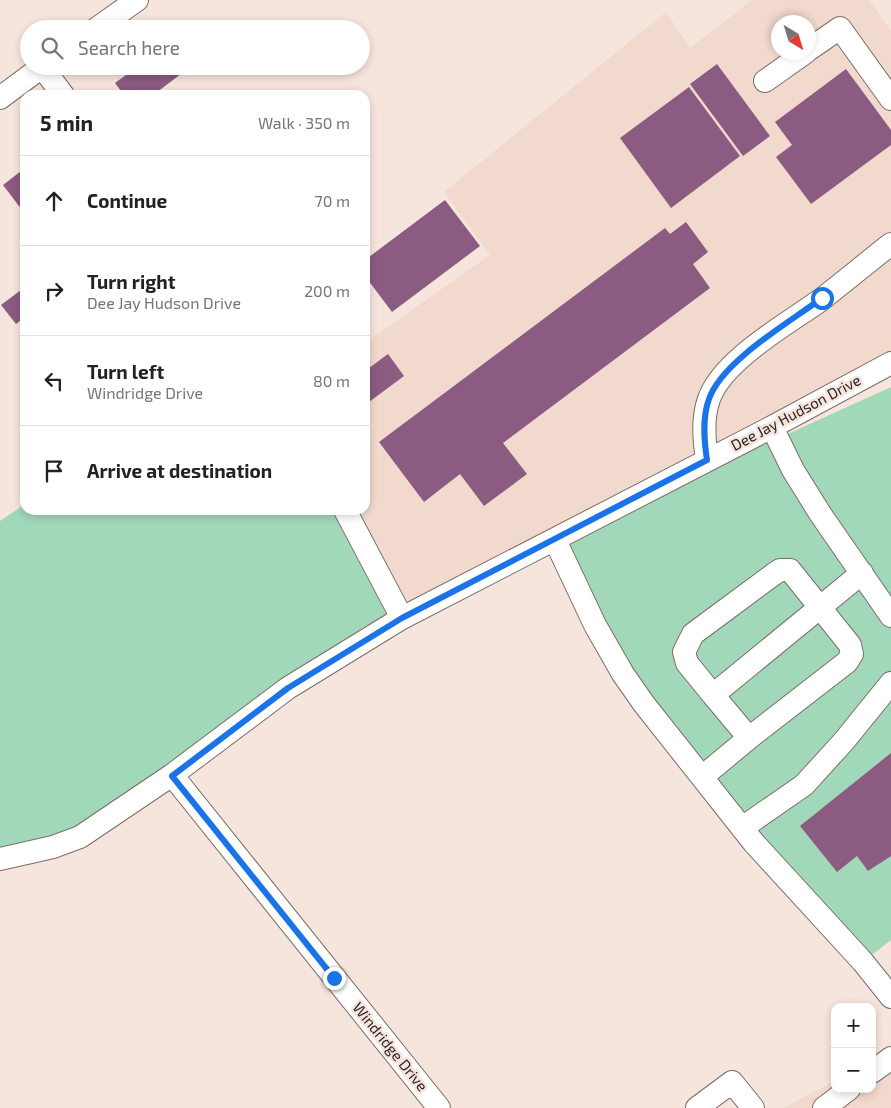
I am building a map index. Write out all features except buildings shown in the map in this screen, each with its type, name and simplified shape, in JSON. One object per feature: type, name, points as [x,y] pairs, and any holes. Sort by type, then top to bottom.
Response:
[{"type":"street","points":[[109,20],[138,0]]},
{"type":"street","points":[[816,45],[840,28],[891,99]]},
{"type":"street","points":[[765,81],[794,60]]},
{"type":"street","points":[[0,98],[30,75]]},
{"type":"street","points":[[49,75],[59,90]]},
{"type":"street","points":[[707,460],[704,436],[705,414],[709,398],[719,381],[742,357],[891,244]]},
{"type":"street","name":"Dee Jay Hudson Drive","points":[[0,858],[53,847],[80,837],[172,776],[288,688],[402,618],[772,427],[891,363]]},
{"type":"street","points":[[772,427],[793,470],[891,616]]},
{"type":"street","points":[[348,515],[402,618]]},
{"type":"street","points":[[555,540],[595,625],[623,674],[644,704],[742,828],[863,962],[891,998]]},
{"type":"street","points":[[702,776],[846,662],[852,654],[850,645],[821,606],[790,570],[780,570],[693,634],[684,652],[687,663],[749,738]]},
{"type":"street","points":[[713,695],[862,574]]},
{"type":"street","points":[[742,828],[804,785],[844,741],[891,683]]},
{"type":"street","name":"Windridge Drive","points":[[172,776],[439,1108]]},
{"type":"street","points":[[876,1069],[891,1058]]},
{"type":"street","points":[[697,1108],[732,1082],[753,1108]]},
{"type":"street","points":[[824,1108],[844,1093]]},
{"type":"shaded area","points":[[752,0],[869,0],[891,31],[891,362],[402,618],[348,515],[370,515],[370,339],[490,255],[444,192],[666,12],[690,48]]},
{"type":"shaded area","points":[[891,1051],[891,1108],[783,1108],[831,1083],[831,1093],[876,1093],[876,1059]]},
{"type":"green space","points":[[891,387],[891,940],[863,962],[678,746],[555,540]]},
{"type":"green space","points":[[20,507],[20,515],[348,515],[402,618],[80,837],[0,859],[0,521]]},
{"type":"route","points":[[334,978],[172,776],[288,688],[402,618],[707,460],[704,436],[705,414],[709,398],[719,381],[742,357],[822,298]]}]
